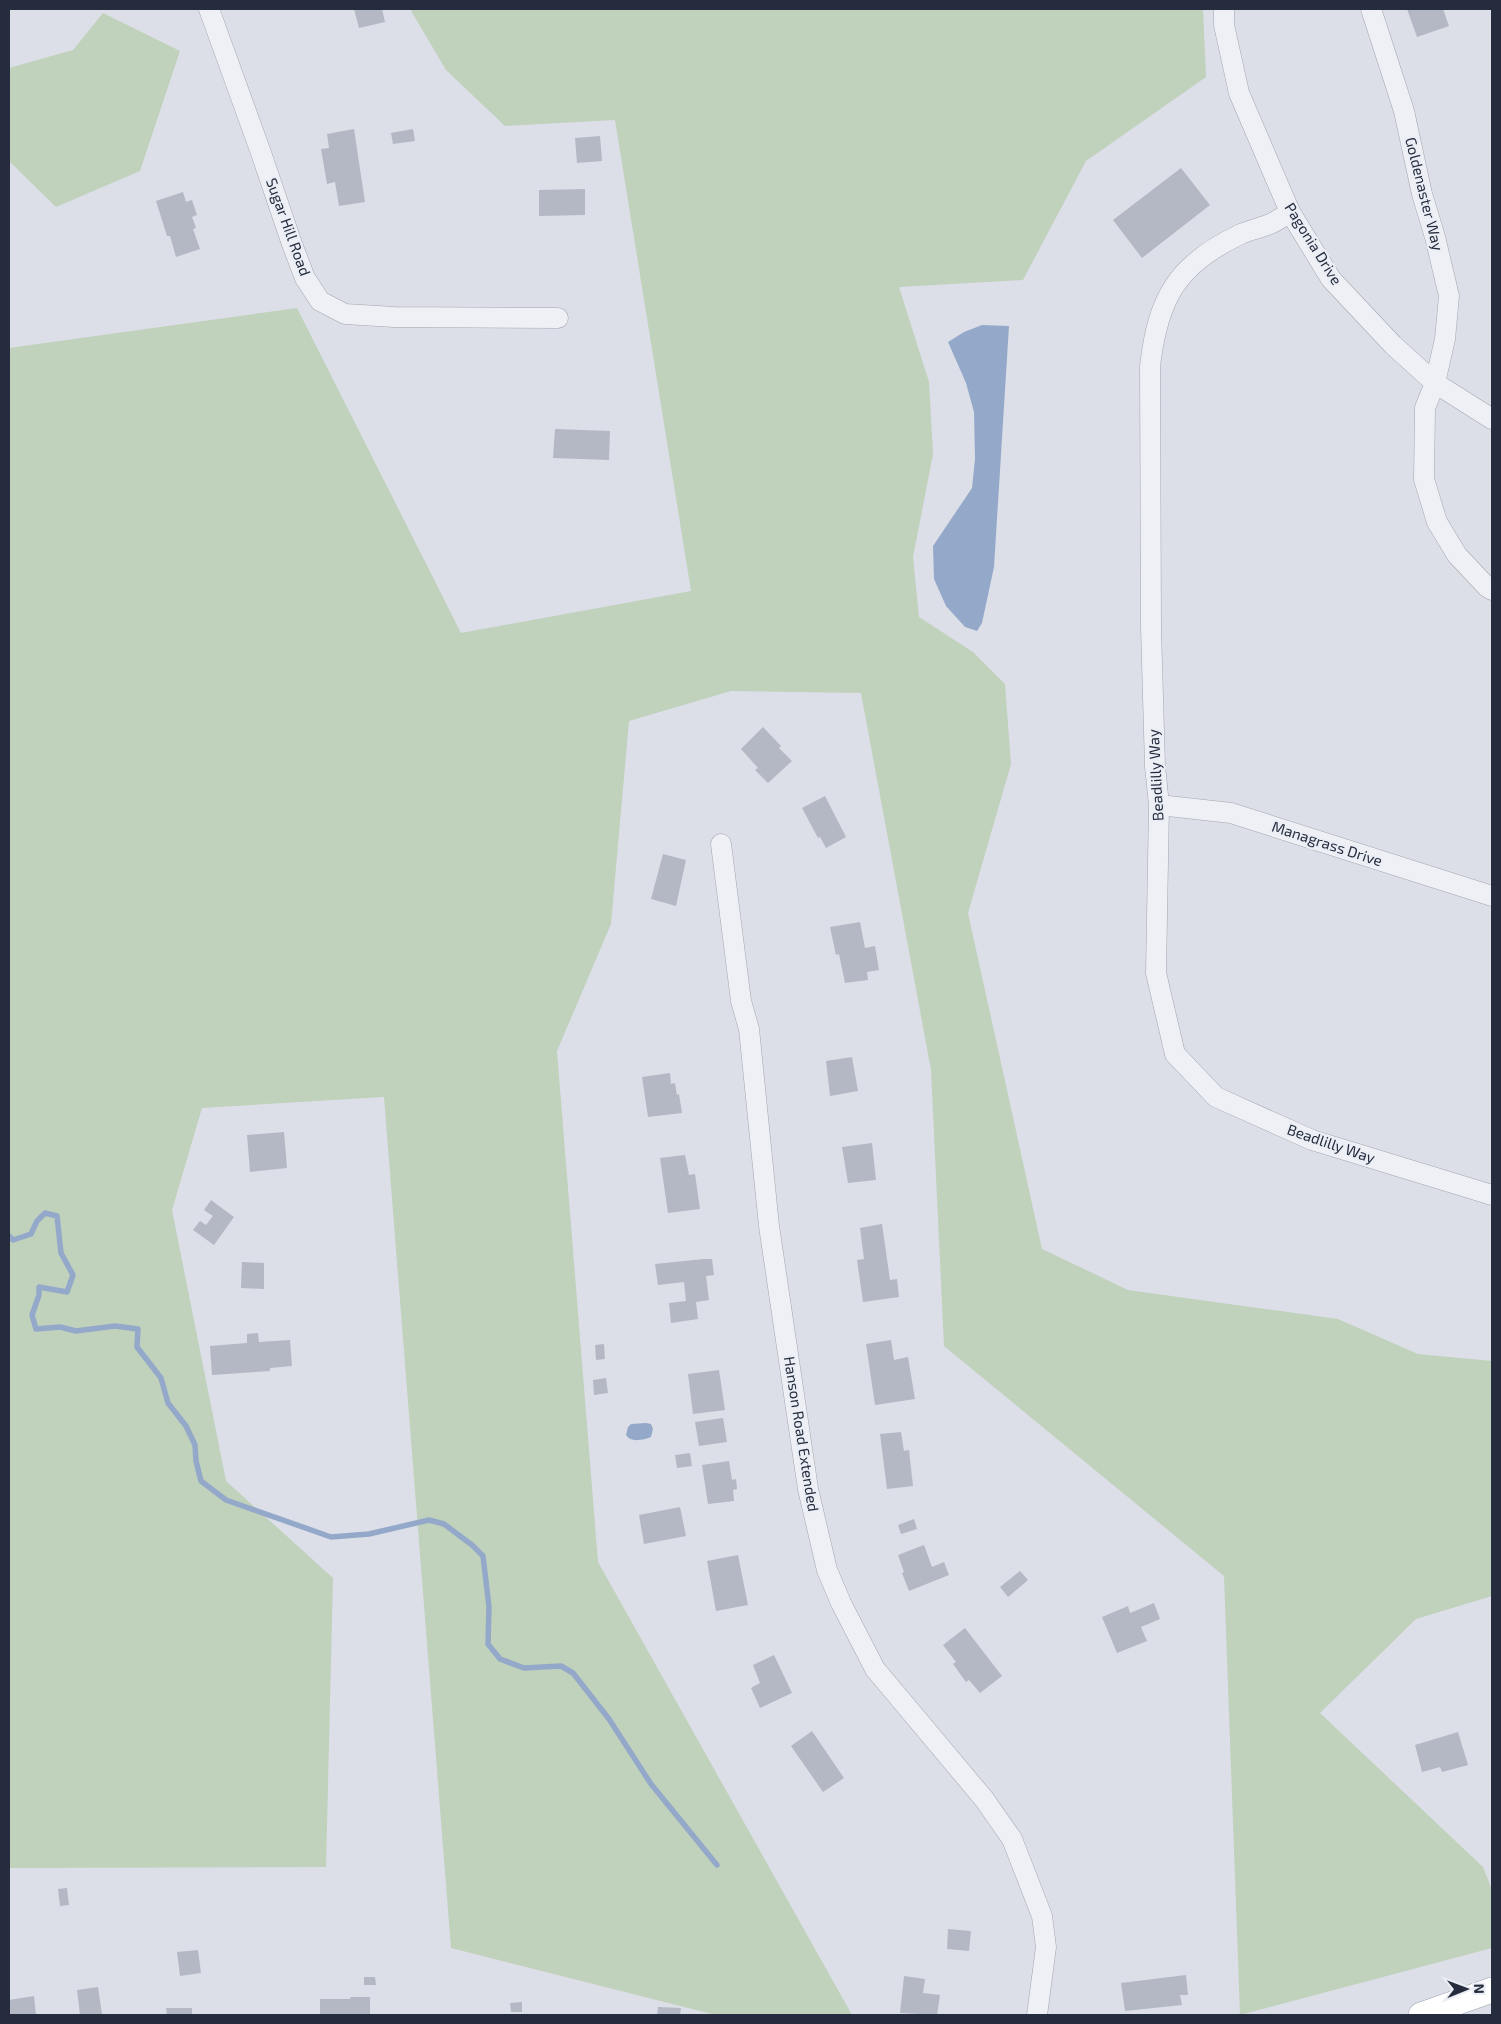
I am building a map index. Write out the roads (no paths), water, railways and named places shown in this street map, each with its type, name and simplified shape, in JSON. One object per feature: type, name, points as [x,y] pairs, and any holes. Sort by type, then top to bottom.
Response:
[{"type":"main road","points":[[1421,2015],[1492,1990]]},
{"type":"street","name":"Sugar Hill Road","points":[[209,9],[292,244],[305,278],[320,301],[345,314],[394,317],[558,318]]},
{"type":"street","name":"Pagonia Drive","points":[[1224,9],[1224,25],[1240,92],[1290,212],[1331,279],[1393,345],[1435,383],[1492,419]]},
{"type":"street","name":"Goldenaster Way","points":[[1371,9],[1404,111],[1422,194],[1435,237],[1449,296],[1445,339],[1435,383],[1425,408],[1424,479],[1437,522],[1457,555],[1492,590]]},
{"type":"street","name":"Beadlilly Way","points":[[1290,212],[1273,223],[1242,234],[1204,256],[1183,273],[1166,297],[1153,340],[1150,366],[1151,610],[1155,766],[1159,805],[1156,973],[1175,1054],[1216,1097],[1303,1136],[1492,1195]]},
{"type":"street","name":"Managrass Drive","points":[[1159,805],[1231,813],[1492,896]]},
{"type":"street","name":"Hanson Road Extended","points":[[722,844],[741,1001],[749,1029],[772,1246],[808,1489],[828,1570],[841,1604],[875,1669],[984,1799],[1012,1839],[1042,1916],[1046,1947],[1037,2015]]},
{"type":"water","points":[[982,325],[1009,326],[994,567],[982,623],[977,631],[965,627],[946,606],[934,579],[933,546],[972,488],[975,459],[974,412],[966,383],[948,342],[964,332]]},
{"type":"water","points":[[631,1424],[651,1424],[653,1429],[651,1437],[641,1440],[628,1438],[626,1435]]},
{"type":"waterway","points":[[9,1236],[13,1240],[31,1234],[37,1221],[45,1213],[57,1216],[61,1253],[73,1275],[67,1292],[39,1287],[39,1295],[32,1315],[36,1329],[60,1327],[76,1331],[115,1326],[138,1329],[137,1347],[161,1378],[168,1403],[186,1426],[195,1445],[196,1461],[201,1481],[226,1500],[331,1537],[369,1534],[429,1520],[444,1524],[472,1545],[483,1556],[489,1607],[488,1644],[500,1659],[524,1668],[561,1666],[573,1673],[609,1719],[651,1784],[717,1865]]}]
